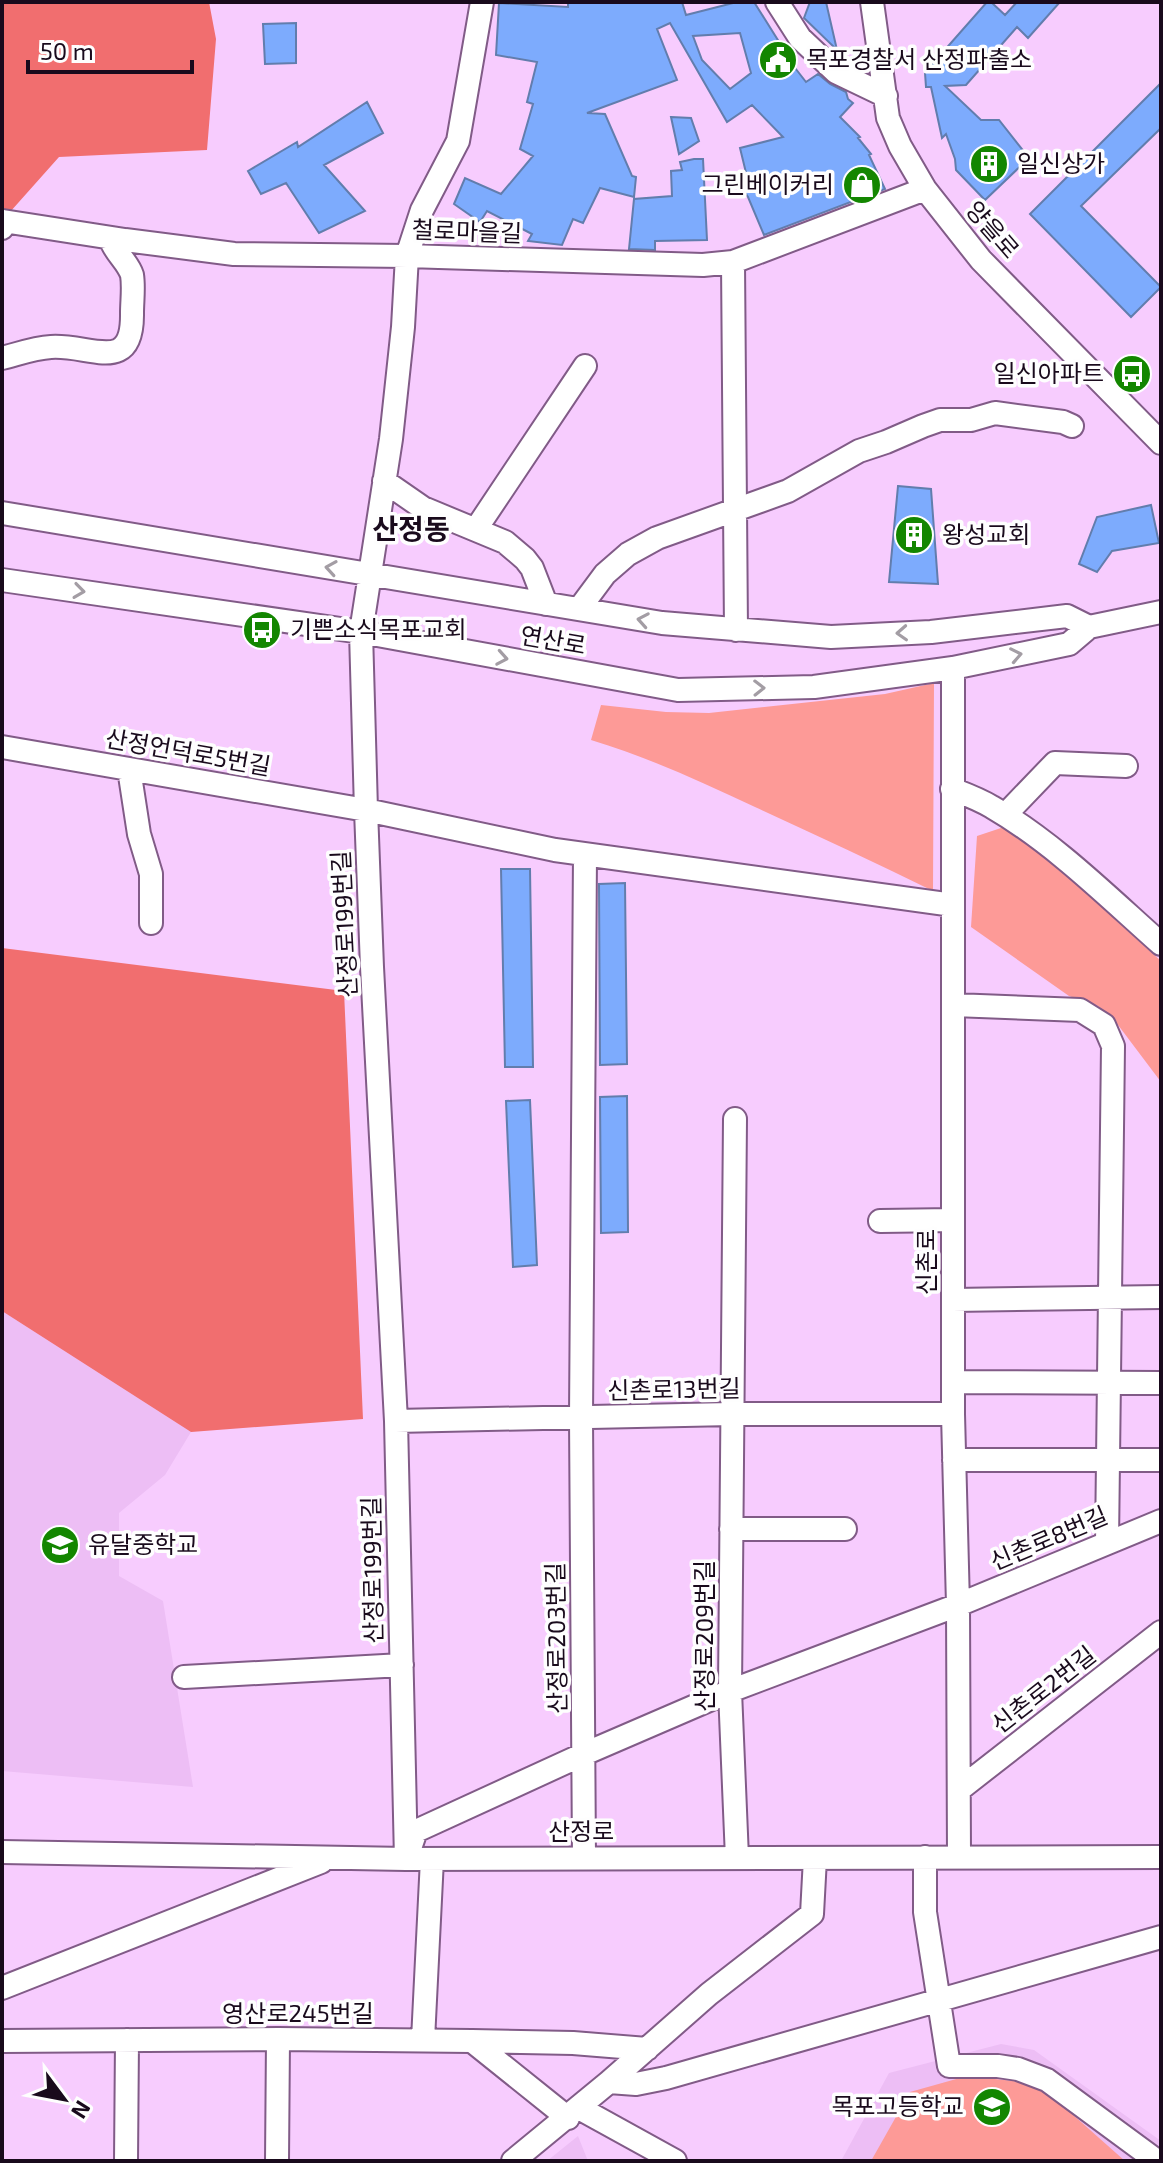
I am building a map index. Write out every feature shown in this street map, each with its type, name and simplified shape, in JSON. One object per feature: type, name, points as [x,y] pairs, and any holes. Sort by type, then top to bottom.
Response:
[{"type":"street","name":"산정로199번길","points":[[406,1859],[396,1421],[366,810],[361,632],[403,327],[407,256],[422,210],[458,141],[482,2]]},
{"type":"street","points":[[777,2],[800,38],[836,72],[886,96]]},
{"type":"street","name":"양을로","points":[[872,2],[888,118],[925,189],[981,260],[1161,443]]},
{"type":"street","name":"철로마을길","points":[[2,228],[3,221],[234,254],[703,265],[733,262],[925,189]]},
{"type":"street","points":[[2,358],[50,347],[111,354],[122,350],[129,341],[132,327],[132,274],[112,246],[110,238]]},
{"type":"street","points":[[733,262],[736,630]]},
{"type":"street","points":[[476,529],[585,366]]},
{"type":"street","points":[[579,609],[605,574],[628,554],[657,538],[788,491],[859,451],[940,420],[971,420],[995,413],[1063,422],[1072,426]]},
{"type":"street","points":[[384,481],[423,508],[505,542],[532,568],[546,604]]},
{"type":"street","name":"연산로","points":[[2,513],[662,623],[831,637],[931,632],[1067,616],[1089,627]]},
{"type":"street","name":"연산로","points":[[2,580],[361,632],[678,690],[814,687],[953,668],[1069,644],[1089,627],[1161,612]]},
{"type":"street","name":"신촌로","points":[[953,668],[953,1414],[958,1605],[959,1857]]},
{"type":"street","name":"산정언덕로5번길","points":[[2,747],[366,810],[585,855],[953,905]]},
{"type":"street","points":[[1005,815],[1055,763],[1126,766]]},
{"type":"street","points":[[129,769],[139,834],[151,874],[151,923]]},
{"type":"street","points":[[952,789],[1005,815],[1084,877],[1161,944]]},
{"type":"street","name":"산정로203번길","points":[[584,1858],[581,1418],[585,855]]},
{"type":"street","points":[[954,1005],[1080,1010],[1104,1025],[1113,1046],[1107,1543]]},
{"type":"street","name":"산정로209번길","points":[[735,1119],[730,1691],[737,1858]]},
{"type":"street","points":[[880,1221],[953,1220]]},
{"type":"street","points":[[953,1300],[1161,1297]]},
{"type":"street","points":[[953,1382],[1161,1383]]},
{"type":"street","name":"신촌로13번길","points":[[396,1421],[731,1414],[953,1414]]},
{"type":"street","points":[[954,1460],[1161,1460]]},
{"type":"street","name":"신촌로8번길","points":[[406,1859],[416,1831],[584,1754],[730,1691],[958,1605],[1161,1521]]},
{"type":"street","points":[[731,1529],[845,1529]]},
{"type":"street","name":"신촌로2번길","points":[[960,1789],[1161,1632]]},
{"type":"street","points":[[184,1677],[402,1665]]},
{"type":"street","name":"산정로","points":[[2,1852],[406,1859],[1161,1857]]},
{"type":"street","points":[[925,1857],[925,1912],[949,2066],[998,2066],[1018,2069],[1047,2080],[1157,2161]]},
{"type":"street","points":[[2,1988],[331,1858]]},
{"type":"street","points":[[513,2161],[709,1994],[812,1914],[815,1858]]},
{"type":"street","points":[[423,2040],[432,1859]]},
{"type":"street","points":[[609,2082],[636,2084],[666,2078],[1161,1937]]},
{"type":"street","points":[[277,2161],[278,2039]]},
{"type":"street","points":[[126,2161],[127,2040]]},
{"type":"street","name":"영산로245번길","points":[[2,2041],[423,2040],[573,2043],[647,2049]]},
{"type":"street","points":[[472,2041],[573,2113],[675,2161]]},
{"type":"shaded area","points":[[2,2],[209,2],[216,39],[207,150],[59,157],[2,221]]},
{"type":"shaded area","points":[[934,683],[933,891],[694,779],[591,740],[601,705],[709,713],[885,694]]},
{"type":"shaded area","points":[[1007,826],[1058,867],[1161,961],[1161,1082],[1112,1017],[1098,1006],[1069,996],[971,927],[977,836]]},
{"type":"shaded area","points":[[2,948],[344,991],[363,1419],[191,1432],[2,1311]]},
{"type":"shaded area","name":"유달중학교","points":[[2,1311],[191,1432],[165,1475],[119,1513],[119,1576],[163,1601],[193,1787],[2,1771]]},
{"type":"shaded area","name":"목포고등학교","points":[[1001,2044],[1034,2050],[1161,2141],[1161,2161],[841,2161],[889,2073]]},
{"type":"shaded area","points":[[967,2076],[1033,2083],[1045,2090],[1125,2161],[871,2161],[910,2092]]},
{"type":"shaded area","points":[[578,2136],[588,2161],[547,2161]]},
{"type":"building","points":[[568,2],[682,2],[686,15],[737,2],[754,2],[781,45],[778,46],[806,82],[818,74],[846,92],[853,103],[840,117],[860,137],[871,154],[885,189],[764,235],[740,185],[748,181],[740,148],[783,137],[752,105],[727,122],[670,23],[657,29],[677,80],[587,113],[605,114],[632,176],[636,177],[634,197],[600,188],[583,223],[573,219],[562,245],[528,241],[532,234],[487,211],[480,222],[454,204],[465,178],[501,194],[533,156],[520,149],[533,104],[527,102],[537,62],[496,55],[499,3],[568,7]],"holes":[[[740,33],[751,73],[730,89],[702,60],[693,36]]]},
{"type":"building","points":[[810,2],[826,2],[837,50],[804,18]]},
{"type":"building","points":[[987,2],[1005,15],[1017,2],[1060,2],[1028,38],[1017,27],[966,85],[945,86],[981,120],[999,120],[1029,158],[985,200],[956,170],[946,134],[942,138],[931,87],[926,87],[925,73]]},
{"type":"building","points":[[296,23],[296,63],[265,64],[263,24]]},
{"type":"building","points":[[1161,83],[1161,128],[1081,206],[1161,287],[1131,317],[1030,214]]},
{"type":"building","points":[[367,102],[383,133],[324,165],[365,211],[319,233],[286,183],[261,194],[248,171],[297,142],[298,147]]},
{"type":"building","points":[[671,117],[691,118],[699,141],[679,154]]},
{"type":"building","points":[[703,159],[707,240],[655,241],[655,250],[629,249],[634,199],[672,196],[671,171],[682,170],[680,162]]},
{"type":"building","name":"왕성교회","points":[[898,486],[931,489],[938,584],[889,582]]},
{"type":"building","points":[[1151,505],[1159,543],[1112,551],[1097,572],[1079,564],[1097,517]]},
{"type":"building","points":[[501,869],[530,869],[533,1067],[505,1067]]},
{"type":"building","points":[[625,883],[627,1064],[600,1065],[599,884]]},
{"type":"building","points":[[627,1096],[628,1232],[601,1233],[600,1097]]},
{"type":"building","points":[[530,1100],[537,1265],[513,1267],[506,1101]]},
{"type":"place","name":"목포경찰서 산정파출소","points":[[778,60]]},
{"type":"place","name":"일신상가","points":[[989,164]]},
{"type":"place","name":"그린베이커리","points":[[862,185]]},
{"type":"place","name":"일신아파트","points":[[1132,374]]},
{"type":"place","name":"왕성교회","points":[[914,535]]},
{"type":"place","name":"기쁜소식목포교회","points":[[262,630]]},
{"type":"place","name":"유달중학교","points":[[60,1545]]},
{"type":"place","name":"목포고등학교","points":[[992,2107]]},
{"type":"district","name":"산정동","points":[[411,529]]}]
